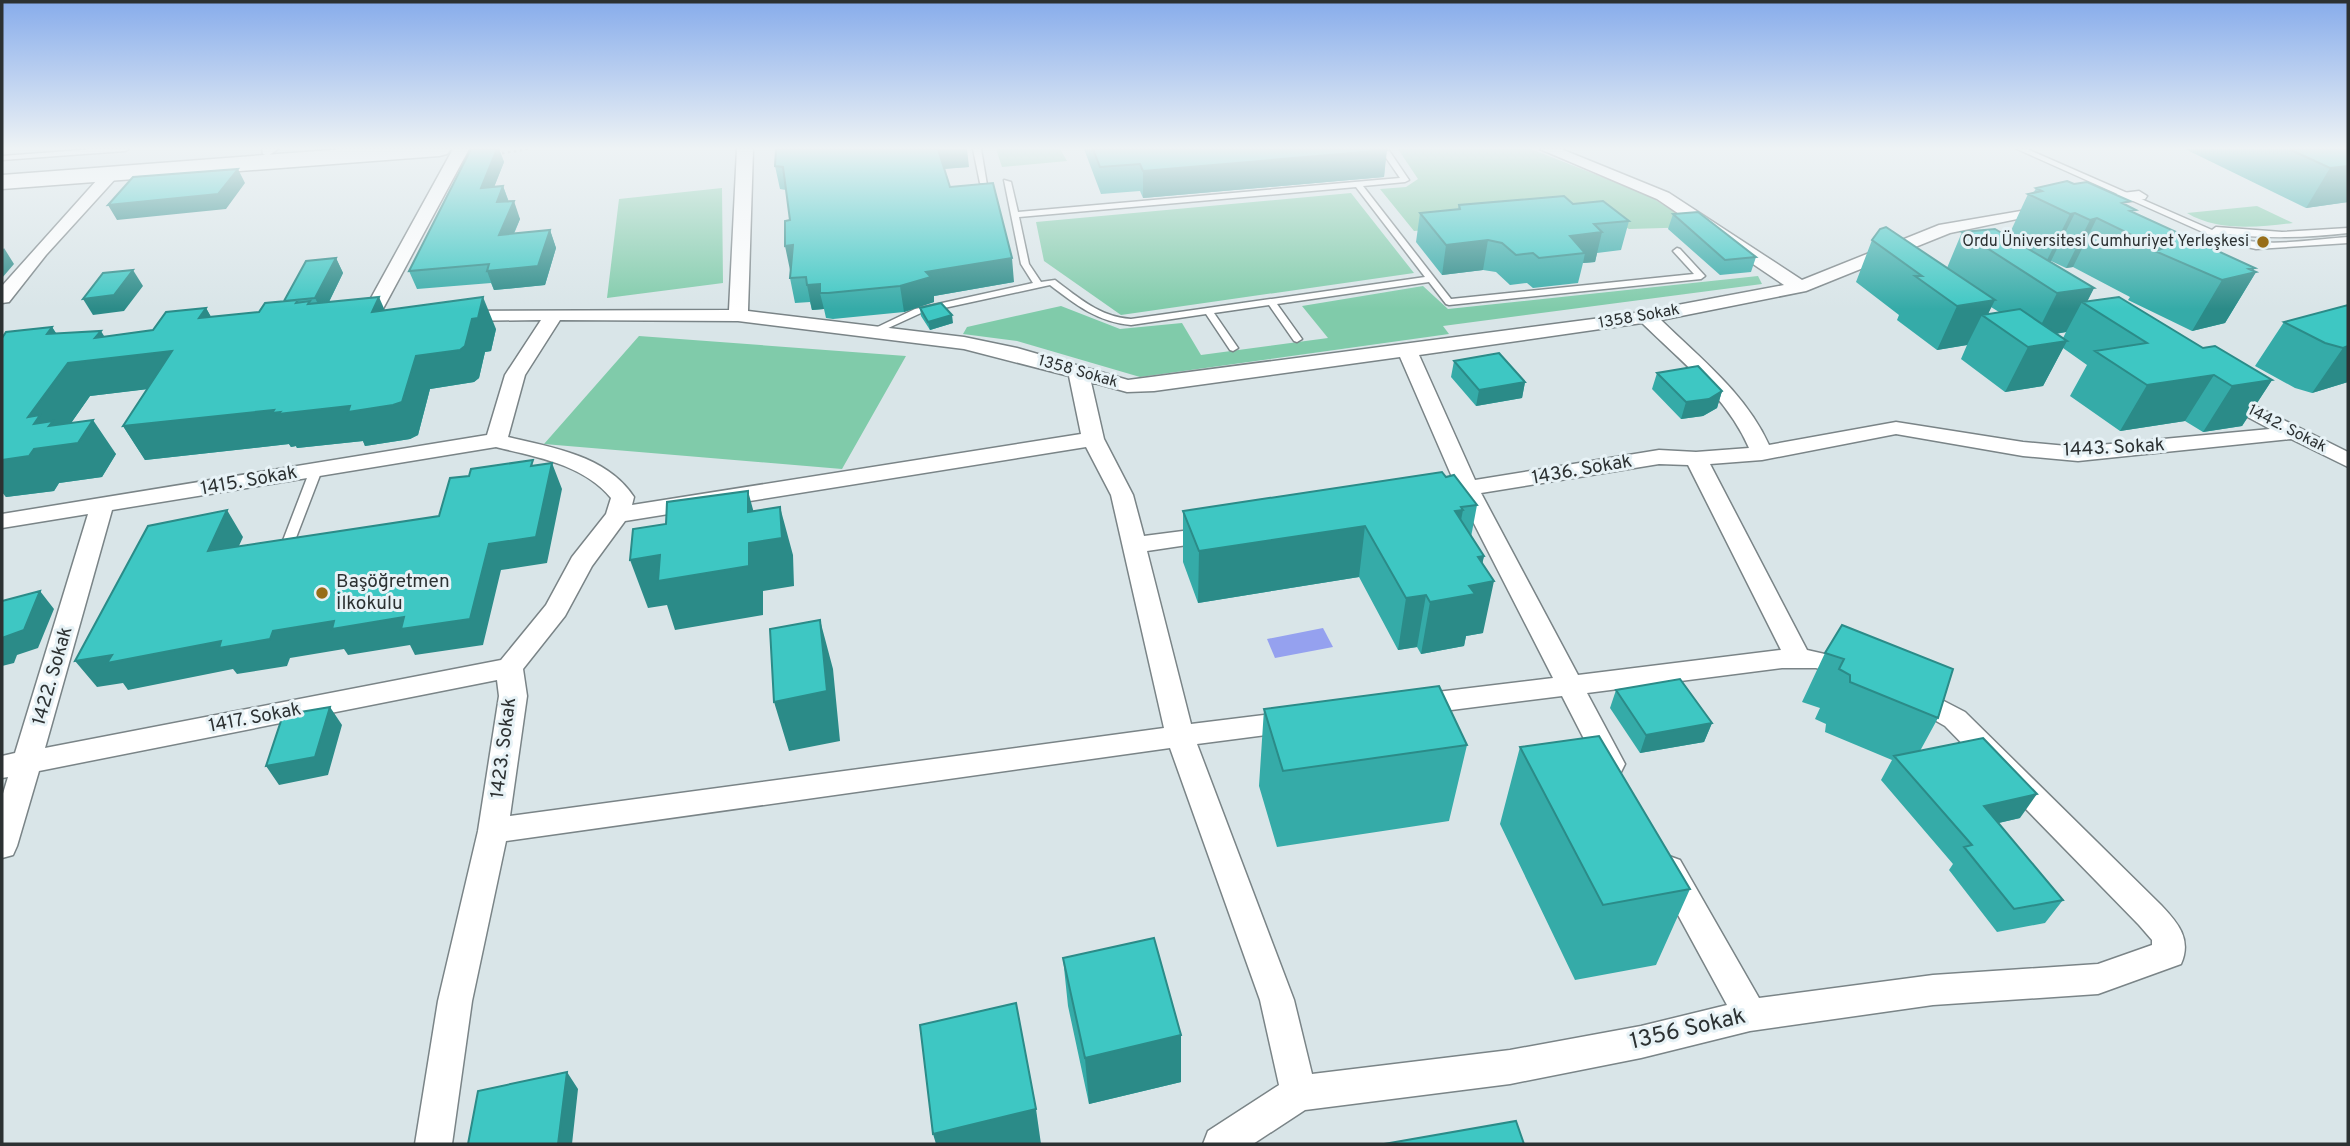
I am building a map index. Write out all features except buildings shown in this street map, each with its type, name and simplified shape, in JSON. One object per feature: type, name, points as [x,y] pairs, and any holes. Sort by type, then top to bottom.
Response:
[{"type":"street","points":[[2,298],[85,202]]},
{"type":"street","points":[[391,317],[362,319],[430,202]]},
{"type":"street","points":[[738,314],[743,202]]},
{"type":"street","points":[[1672,202],[1800,287]]},
{"type":"street","name":"1358 Sokak","points":[[438,316],[554,314],[649,317],[738,314],[1010,352],[1127,386],[1154,385],[1647,317],[1800,287],[1931,234],[1996,217],[2091,202]]},
{"type":"street","points":[[1931,234],[1955,247]]},
{"type":"street","points":[[509,668],[556,611],[581,563],[617,515],[624,497],[614,483],[575,463],[496,440],[515,375],[554,314]]},
{"type":"street","points":[[1647,317],[1722,390],[1748,421],[1762,453]]},
{"type":"street","points":[[1407,351],[1462,497],[1569,684],[1626,791]]},
{"type":"street","points":[[1079,373],[1093,439],[1122,495],[1180,736],[1277,1000],[1299,1093]]},
{"type":"street","name":"1442. Sokak","points":[[2207,387],[2291,433],[2348,460]]},
{"type":"street","name":"1436. Sokak","points":[[1462,497],[1659,457],[1696,459],[1762,453],[1896,428]]},
{"type":"street","name":"1443. Sokak","points":[[1896,428],[2023,449],[2078,454],[2291,433]]},
{"type":"street","points":[[617,515],[1093,439]]},
{"type":"street","name":"1415. Sokak","points":[[2,521],[496,440]]},
{"type":"street","points":[[1381,709],[1569,684],[1799,659],[1696,459]]},
{"type":"street","name":"1422. Sokak","points":[[2,846],[15,765],[102,506]]},
{"type":"street","points":[[1135,545],[1243,531]]},
{"type":"street","name":"1356 Sokak","points":[[1221,1144],[1299,1093],[1510,1067],[1641,1042],[1751,1015],[1933,990],[2098,979],[2169,954],[2168,935],[1955,719],[1883,680],[1816,659],[1799,659]]},
{"type":"street","name":"1417. Sokak","points":[[15,765],[509,668]]},
{"type":"street","name":"1423. Sokak","points":[[433,1144],[455,1001],[493,831],[513,696],[509,668]]},
{"type":"street","points":[[493,831],[1327,716]]},
{"type":"street","points":[[1659,850],[1751,1015]]},
{"type":"lane","points":[[1011,202],[1025,264],[1039,285]]},
{"type":"lane","points":[[1014,215],[1163,202]]},
{"type":"lane","points":[[1372,202],[1449,302],[1701,276],[1677,251]]},
{"type":"lane","points":[[2146,202],[2204,232],[2256,246],[2348,240]]},
{"type":"lane","points":[[2149,202],[2216,230],[2246,234],[2306,235],[2348,230]]},
{"type":"lane","points":[[870,333],[918,311],[1052,282],[1091,312],[1113,322],[1209,312],[1430,279]]},
{"type":"lane","points":[[1272,303],[1297,339]]},
{"type":"lane","points":[[1209,312],[1233,348]]},
{"type":"lane","points":[[288,543],[316,470]]},
{"type":"green space","points":[[619,202],[722,202],[723,283],[607,298]]},
{"type":"green space","points":[[1248,202],[1358,202],[1414,273],[1121,315],[1044,261],[1036,222]]},
{"type":"green space","points":[[1391,202],[1660,202],[1698,227],[1629,229],[1608,216],[1414,231]]},
{"type":"green space","points":[[2257,206],[2293,223],[2253,227],[2225,226],[2187,213]]},
{"type":"green space","points":[[1758,276],[1762,284],[1443,326],[1449,334],[1140,377],[1017,341],[963,334],[967,327],[1061,306],[1120,329],[1182,323],[1201,355],[1328,338],[1302,306],[1423,286],[1448,309]]},
{"type":"green space","points":[[639,336],[906,356],[842,469],[544,444]]},
{"type":"water","points":[[1323,628],[1333,647],[1275,658],[1267,639]]},
{"type":"place","name":"Ordu Üniversitesi Cumhuriyet Yerleşkesi","points":[[2263,242]]},
{"type":"place","name":"Başöğretmen İlkokulu","points":[[322,593]]}]
